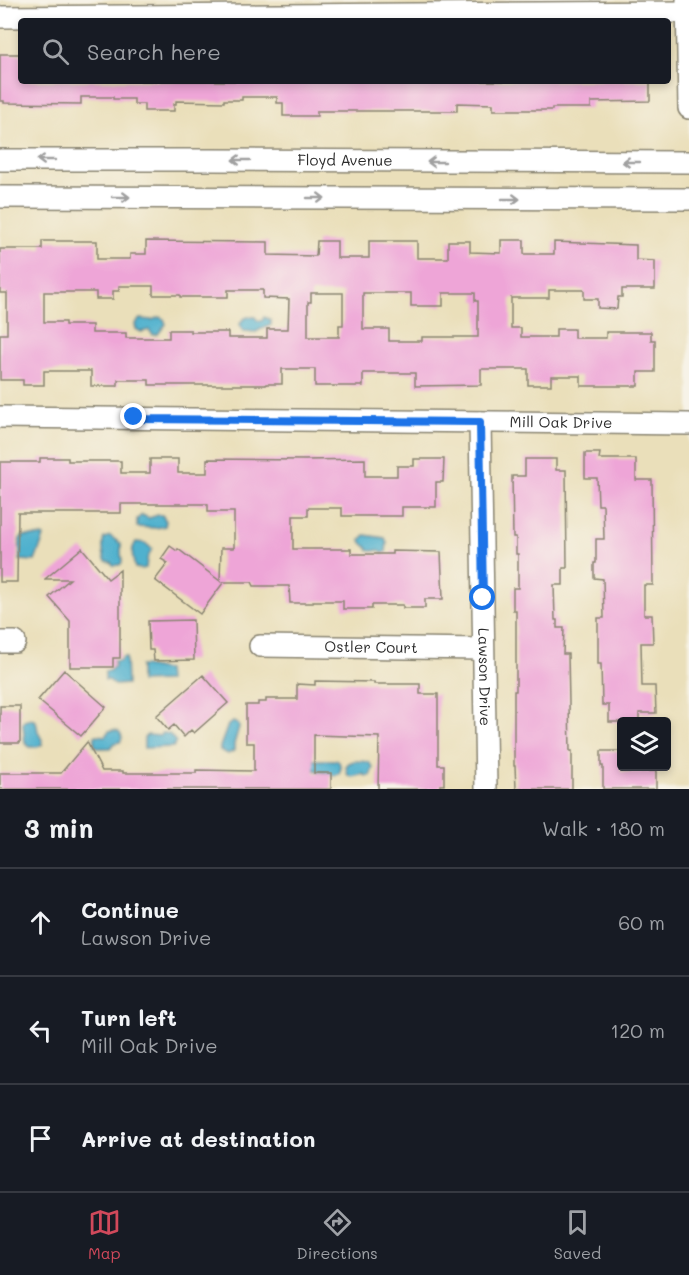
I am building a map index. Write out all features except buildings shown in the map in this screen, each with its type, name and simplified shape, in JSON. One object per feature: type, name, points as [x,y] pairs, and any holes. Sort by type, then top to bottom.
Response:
[{"type":"street","points":[[0,17],[237,8],[687,8],[689,108]]},
{"type":"street","name":"Floyd Avenue","points":[[0,160],[689,162]]},
{"type":"street","points":[[0,197],[689,199]]},
{"type":"street","name":"Mill Oak Drive","points":[[0,417],[689,424]]},
{"type":"street","name":"Lawson Drive","points":[[480,422],[486,789]]},
{"type":"street","name":"Ostler Court","points":[[260,646],[483,649]]},
{"type":"water","points":[[159,317],[164,319],[166,324],[158,334],[153,335],[149,330],[141,332],[136,329],[135,324],[140,319],[152,320]]},
{"type":"water","points":[[248,317],[255,317],[262,321],[264,317],[271,320],[271,325],[256,332],[243,331],[240,324]]},
{"type":"water","points":[[142,515],[149,518],[162,515],[166,521],[165,526],[137,527],[137,519]]},
{"type":"water","points":[[365,535],[385,538],[386,552],[369,550],[361,541]]},
{"type":"water","points":[[23,536],[44,537],[35,561],[20,560],[20,539]]},
{"type":"water","points":[[110,536],[121,544],[122,562],[120,565],[113,565],[105,559],[103,540]]},
{"type":"water","points":[[136,542],[145,543],[152,549],[146,568],[135,568],[133,551]]},
{"type":"water","points":[[126,657],[127,684],[115,685],[105,680],[105,671],[109,671],[115,666],[114,661],[120,661]]},
{"type":"water","points":[[140,666],[167,670],[168,681],[140,682]]},
{"type":"water","points":[[31,719],[36,721],[42,740],[42,745],[37,747],[30,747],[25,743],[23,724],[24,721]]},
{"type":"water","points":[[233,722],[239,727],[234,751],[228,754],[220,750],[220,747],[228,725]]},
{"type":"water","points":[[113,730],[120,733],[122,738],[120,742],[114,743],[110,748],[99,748],[94,745],[95,736],[105,736]]},
{"type":"water","points":[[162,733],[169,734],[176,742],[173,747],[144,748],[144,738],[147,735],[161,736]]},
{"type":"water","points":[[336,760],[341,768],[339,774],[334,776],[313,769],[312,761]]},
{"type":"water","points":[[354,761],[370,763],[373,768],[370,776],[364,774],[349,776],[346,766]]},
{"type":"route","points":[[134,417],[139,419],[480,422],[483,598]]}]
